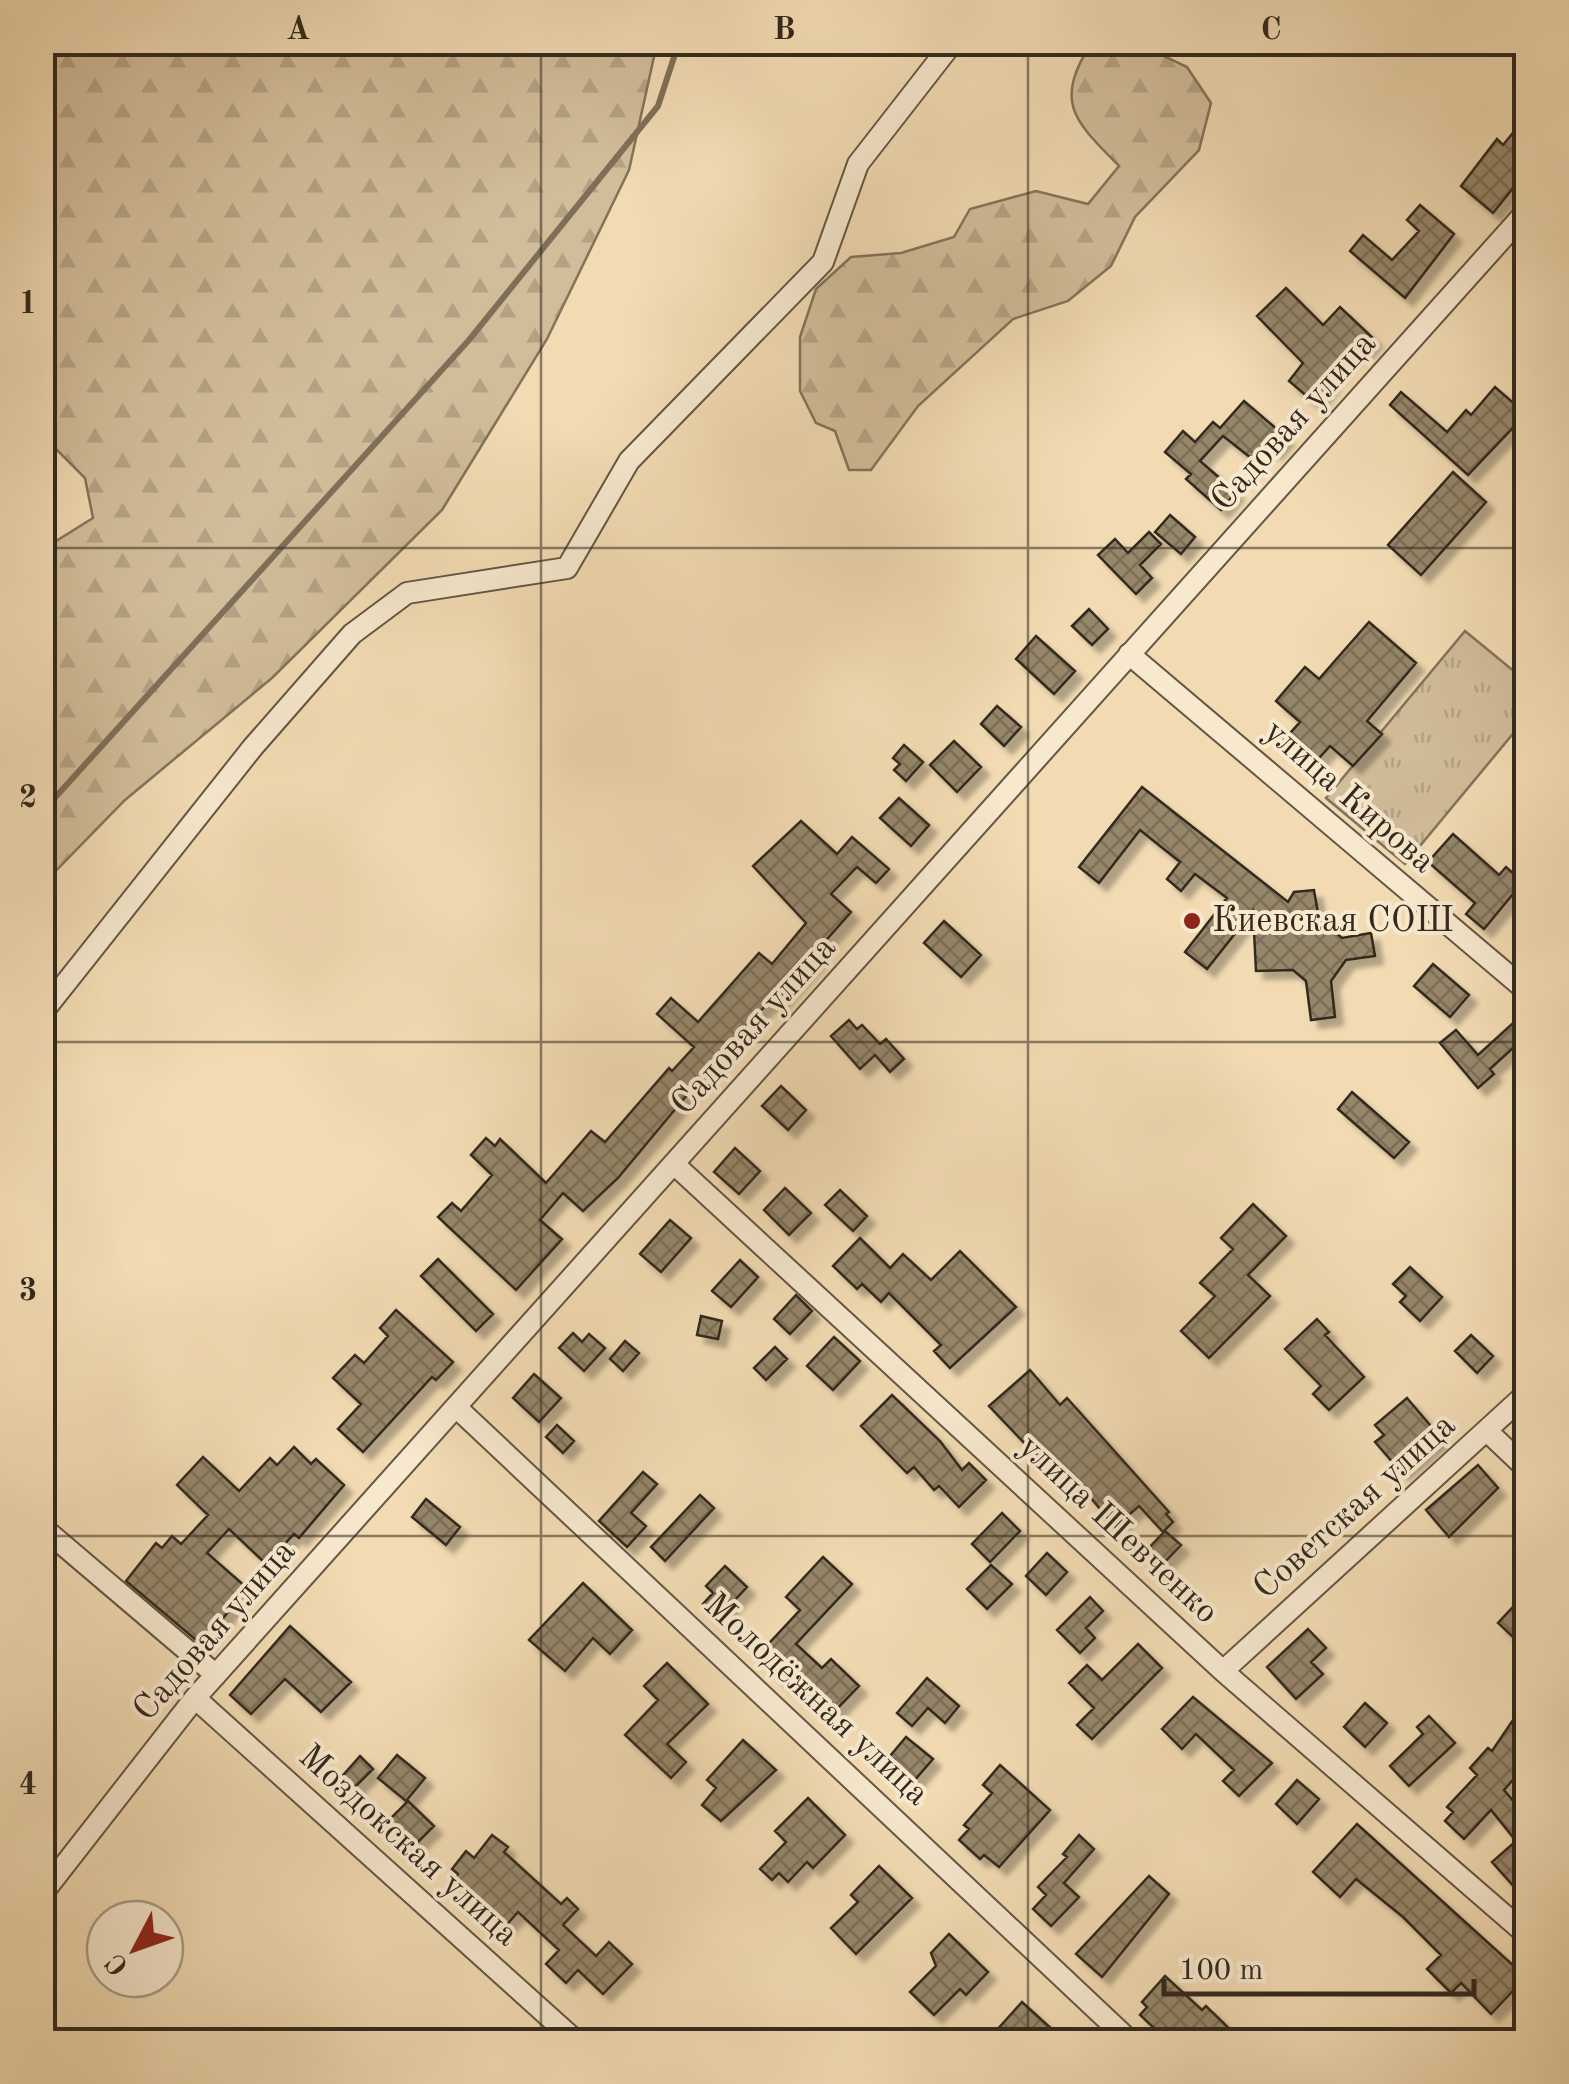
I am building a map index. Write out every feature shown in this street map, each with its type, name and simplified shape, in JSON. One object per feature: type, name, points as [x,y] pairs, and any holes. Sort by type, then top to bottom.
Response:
[{"type":"street","points":[[42,1013],[252,747],[352,634],[407,593],[568,568],[629,460],[822,262],[858,164],[953,42]]},
{"type":"street","points":[[1520,42],[1526,48]]},
{"type":"street","name":"Садовая улица","points":[[42,1894],[195,1698],[1526,212]]},
{"type":"street","name":"улица Кирова","points":[[1129,654],[1526,990]]},
{"type":"street","name":"улица Шевченко","points":[[674,1164],[1222,1671],[1526,1934]]},
{"type":"street","name":"Советская улица","points":[[1222,1671],[1526,1394]]},
{"type":"street","name":"Молодёжная улица","points":[[456,1407],[1131,2042]]},
{"type":"street","name":"Советская улица","points":[[1486,1431],[1526,1468]]},
{"type":"street","points":[[42,1527],[216,1675]]},
{"type":"street","name":"Моздокская улица","points":[[195,1698],[577,2042]]},
{"type":"green space","points":[[43,42],[657,43],[629,170],[547,339],[442,510],[272,678],[125,800],[43,884],[43,544],[56,541],[93,518],[85,478],[43,436]]},
{"type":"green space","points":[[1092,42],[1146,43],[1147,48],[1187,67],[1211,103],[1199,150],[1135,217],[1111,266],[1068,301],[1013,319],[918,406],[871,470],[849,470],[835,431],[816,423],[800,391],[800,337],[816,289],[851,257],[901,253],[954,237],[970,209],[1036,191],[1088,204],[1119,166],[1090,136],[1074,110],[1073,81]]},
{"type":"green space","points":[[1465,631],[1526,681],[1526,718],[1405,864],[1326,798]]},
{"type":"building","points":[[1526,117],[1526,172],[1493,213],[1461,186],[1497,139],[1503,145]]},
{"type":"building","points":[[1420,205],[1454,234],[1405,298],[1350,251],[1363,235],[1392,260],[1419,231],[1407,220]]},
{"type":"building","points":[[1286,288],[1323,325],[1340,307],[1374,339],[1363,351],[1359,348],[1328,381],[1331,383],[1315,403],[1289,381],[1303,363],[1257,316]]},
{"type":"building","points":[[1495,387],[1526,414],[1468,475],[1390,405],[1401,392],[1447,432],[1466,410],[1471,415]]},
{"type":"building","points":[[1244,401],[1286,437],[1273,452],[1263,444],[1251,458],[1223,436],[1200,461],[1236,492],[1221,510],[1186,479],[1191,474],[1165,452],[1183,431],[1195,442],[1213,422],[1220,428]]},
{"type":"building","points":[[1453,472],[1486,502],[1421,575],[1388,545]]},
{"type":"building","points":[[1170,515],[1195,537],[1181,554],[1155,532]]},
{"type":"building","points":[[1149,532],[1161,544],[1140,565],[1152,578],[1136,594],[1098,555],[1115,539],[1128,553]]},
{"type":"building","points":[[1089,609],[1108,629],[1092,645],[1072,626]]},
{"type":"building","points":[[1369,622],[1416,663],[1367,721],[1382,734],[1353,766],[1330,746],[1312,766],[1283,741],[1300,722],[1276,701],[1305,667],[1319,679]]},
{"type":"building","points":[[1036,636],[1075,671],[1054,694],[1016,659]]},
{"type":"building","points":[[997,706],[1021,727],[1004,746],[981,724]]},
{"type":"building","points":[[954,741],[981,767],[957,792],[930,765]]},
{"type":"building","points":[[904,745],[923,762],[906,781],[894,770],[900,764],[893,758]]},
{"type":"building","points":[[1142,787],[1288,902],[1294,892],[1314,890],[1319,919],[1342,938],[1371,933],[1375,956],[1346,960],[1331,981],[1335,1017],[1311,1020],[1306,981],[1293,970],[1256,971],[1253,911],[1207,969],[1185,952],[1227,898],[1195,874],[1181,891],[1167,879],[1180,862],[1140,830],[1099,883],[1079,867]]},
{"type":"building","points":[[899,798],[929,825],[911,846],[880,818]]},
{"type":"building","points":[[801,821],[837,854],[852,837],[889,869],[876,883],[857,867],[831,894],[851,912],[814,954],[818,957],[775,1006],[770,1001],[732,1041],[618,1178],[583,1211],[563,1193],[540,1220],[562,1239],[516,1290],[438,1217],[452,1203],[461,1211],[492,1175],[471,1155],[486,1138],[495,1146],[500,1139],[546,1183],[591,1131],[605,1142],[669,1068],[672,1071],[694,1047],[657,1014],[671,998],[698,1022],[759,953],[772,964],[806,923],[753,866]]},
{"type":"building","points":[[1453,834],[1499,875],[1506,867],[1523,882],[1484,929],[1466,914],[1475,903],[1428,862]]},
{"type":"building","points":[[944,921],[981,955],[961,977],[924,943]]},
{"type":"building","points":[[1433,964],[1469,995],[1450,1017],[1414,986]]},
{"type":"building","points":[[849,1020],[857,1029],[862,1025],[880,1044],[886,1039],[904,1059],[890,1072],[875,1055],[860,1069],[831,1036]]},
{"type":"building","points":[[1512,1024],[1524,1038],[1490,1069],[1494,1074],[1478,1088],[1440,1043],[1456,1030],[1478,1055]]},
{"type":"building","points":[[781,1086],[806,1110],[788,1130],[762,1106]]},
{"type":"building","points":[[1352,1092],[1409,1142],[1394,1158],[1338,1109]]},
{"type":"building","points":[[735,1148],[760,1171],[739,1194],[714,1172]]},
{"type":"building","points":[[785,1188],[811,1213],[789,1235],[764,1210]]},
{"type":"building","points":[[840,1190],[867,1216],[853,1231],[825,1205]]},
{"type":"building","points":[[1253,1204],[1286,1236],[1248,1275],[1270,1296],[1209,1358],[1181,1331],[1215,1296],[1200,1283],[1233,1249],[1221,1238]]},
{"type":"building","points":[[670,1220],[691,1238],[661,1272],[640,1254]]},
{"type":"building","points":[[860,1238],[890,1268],[903,1254],[931,1280],[960,1251],[1016,1307],[950,1368],[934,1351],[941,1345],[889,1293],[881,1302],[862,1284],[857,1289],[833,1266]]},
{"type":"building","points":[[438,1259],[493,1314],[476,1331],[421,1276]]},
{"type":"building","points":[[740,1260],[758,1277],[731,1307],[712,1291]]},
{"type":"building","points":[[1410,1267],[1442,1297],[1420,1321],[1400,1302],[1406,1296],[1393,1284]]},
{"type":"building","points":[[796,1295],[812,1311],[790,1334],[774,1319]]},
{"type":"building","points":[[396,1310],[453,1362],[436,1380],[432,1377],[363,1452],[338,1429],[361,1404],[333,1378],[355,1355],[364,1363],[388,1336],[380,1328]]},
{"type":"building","points":[[701,1316],[722,1321],[718,1339],[697,1335]]},
{"type":"building","points":[[1317,1319],[1329,1332],[1325,1335],[1364,1377],[1329,1410],[1313,1394],[1321,1386],[1285,1349]]},
{"type":"building","points":[[573,1333],[582,1342],[589,1334],[605,1348],[584,1371],[559,1348]]},
{"type":"building","points":[[1471,1335],[1493,1356],[1477,1373],[1455,1351]]},
{"type":"building","points":[[834,1337],[860,1361],[833,1390],[807,1366]]},
{"type":"building","points":[[625,1341],[639,1353],[623,1371],[610,1359]]},
{"type":"building","points":[[775,1347],[787,1359],[766,1380],[754,1368]]},
{"type":"building","points":[[1030,1370],[1060,1405],[1067,1398],[1169,1512],[1166,1514],[1173,1522],[1163,1532],[1139,1506],[1115,1527],[1076,1480],[1067,1488],[989,1406]]},
{"type":"building","points":[[534,1374],[561,1398],[539,1422],[513,1398]]},
{"type":"building","points":[[892,1395],[940,1441],[962,1470],[969,1463],[986,1480],[959,1507],[939,1486],[934,1490],[914,1467],[907,1473],[861,1426]]},
{"type":"building","points":[[1407,1398],[1441,1438],[1401,1472],[1375,1442],[1384,1435],[1375,1425]]},
{"type":"building","points":[[557,1425],[574,1441],[563,1453],[546,1437]]},
{"type":"building","points":[[294,1447],[311,1464],[316,1459],[344,1485],[299,1538],[294,1534],[266,1564],[229,1529],[207,1553],[247,1588],[202,1645],[126,1581],[156,1543],[162,1548],[172,1536],[181,1544],[208,1515],[177,1485],[203,1457],[239,1491],[270,1458],[277,1465]]},
{"type":"building","points":[[1478,1465],[1498,1488],[1449,1537],[1426,1510]]},
{"type":"building","points":[[643,1472],[657,1484],[631,1513],[646,1526],[627,1547],[599,1521]]},
{"type":"building","points":[[700,1495],[714,1508],[665,1561],[651,1547]]},
{"type":"building","points":[[426,1499],[460,1527],[446,1545],[412,1517]]},
{"type":"building","points":[[1002,1513],[1020,1531],[990,1562],[972,1544]]},
{"type":"building","points":[[1165,1531],[1181,1545],[1159,1568],[1144,1553]]},
{"type":"building","points":[[1047,1553],[1067,1572],[1046,1595],[1026,1576]]},
{"type":"building","points":[[823,1557],[852,1584],[796,1644],[822,1668],[831,1659],[859,1686],[828,1718],[787,1680],[783,1684],[758,1655],[800,1610],[786,1597]]},
{"type":"building","points":[[991,1565],[1012,1584],[987,1609],[967,1589]]},
{"type":"building","points":[[725,1566],[747,1587],[718,1618],[703,1604],[713,1593],[706,1586]]},
{"type":"building","points":[[583,1583],[632,1630],[610,1654],[593,1638],[565,1671],[529,1640]]},
{"type":"building","points":[[1526,1593],[1526,1621],[1512,1636],[1498,1623]]},
{"type":"building","points":[[1090,1597],[1103,1611],[1086,1628],[1095,1638],[1080,1653],[1057,1630]]},
{"type":"building","points":[[290,1626],[351,1682],[321,1712],[285,1679],[251,1714],[230,1695]]},
{"type":"building","points":[[1308,1629],[1326,1648],[1311,1662],[1323,1674],[1296,1699],[1267,1667]]},
{"type":"building","points":[[1138,1644],[1162,1668],[1092,1739],[1077,1725],[1094,1708],[1069,1683],[1087,1665],[1102,1680]]},
{"type":"building","points":[[667,1663],[708,1704],[667,1744],[686,1762],[671,1778],[625,1735],[658,1700],[644,1686]]},
{"type":"building","points":[[927,1678],[959,1706],[945,1723],[928,1708],[912,1726],[897,1713]]},
{"type":"building","points":[[1193,1697],[1272,1763],[1239,1796],[1223,1781],[1234,1770],[1196,1734],[1182,1749],[1162,1729]]},
{"type":"building","points":[[1526,1701],[1526,1765],[1504,1790],[1526,1816],[1526,1900],[1492,1862],[1516,1841],[1491,1810],[1464,1839],[1445,1821],[1453,1812],[1447,1807],[1477,1775],[1470,1768],[1488,1748],[1492,1751]]},
{"type":"building","points":[[1365,1703],[1387,1723],[1365,1747],[1344,1727]]},
{"type":"building","points":[[1429,1716],[1455,1743],[1409,1786],[1390,1766],[1423,1734],[1417,1727]]},
{"type":"building","points":[[906,1737],[933,1759],[907,1789],[886,1771],[895,1760],[890,1756]]},
{"type":"building","points":[[743,1740],[776,1770],[721,1821],[702,1805],[716,1788],[707,1780]]},
{"type":"building","points":[[397,1755],[425,1778],[406,1801],[378,1778]]},
{"type":"building","points":[[360,1756],[373,1769],[349,1793],[337,1782]]},
{"type":"building","points":[[1000,1765],[1050,1810],[999,1867],[984,1855],[980,1859],[959,1840],[969,1829],[964,1825],[992,1793],[983,1785]]},
{"type":"building","points":[[1297,1780],[1319,1799],[1297,1824],[1276,1804]]},
{"type":"building","points":[[808,1798],[845,1835],[813,1868],[807,1862],[788,1882],[779,1873],[772,1880],[760,1869],[786,1842],[775,1831]]},
{"type":"building","points":[[408,1801],[434,1826],[405,1855],[379,1830]]},
{"type":"building","points":[[1357,1824],[1526,1977],[1491,2014],[1461,1983],[1451,1993],[1427,1969],[1441,1955],[1356,1879],[1340,1897],[1313,1872]]},
{"type":"building","points":[[492,1835],[508,1847],[504,1852],[561,1904],[567,1898],[578,1909],[563,1925],[596,1956],[609,1942],[632,1964],[603,1994],[578,1970],[566,1983],[546,1964],[559,1950],[518,1912],[504,1928],[453,1880],[458,1874],[452,1869],[466,1851],[474,1858]]},
{"type":"building","points":[[1079,1835],[1094,1849],[1064,1883],[1079,1897],[1051,1926],[1033,1909],[1046,1895],[1038,1887],[1067,1857],[1063,1854]]},
{"type":"building","points":[[879,1866],[912,1898],[856,1954],[831,1928],[858,1902],[851,1895]]},
{"type":"building","points":[[1149,1876],[1169,1894],[1102,1977],[1076,1954]]},
{"type":"building","points":[[949,1934],[988,1972],[966,1995],[960,1989],[934,2015],[910,1992],[936,1966],[931,1953]]},
{"type":"building","points":[[1165,1976],[1202,2010],[1206,2006],[1243,2042],[1169,2042],[1140,2015],[1147,2007],[1142,2002]]},
{"type":"building","points":[[1022,2002],[1066,2042],[986,2042]]},
{"type":"waterway","points":[[42,812],[469,340],[658,106],[679,42]]},
{"type":"place","name":"Киевская СОШ","points":[[1192,921]]}]
